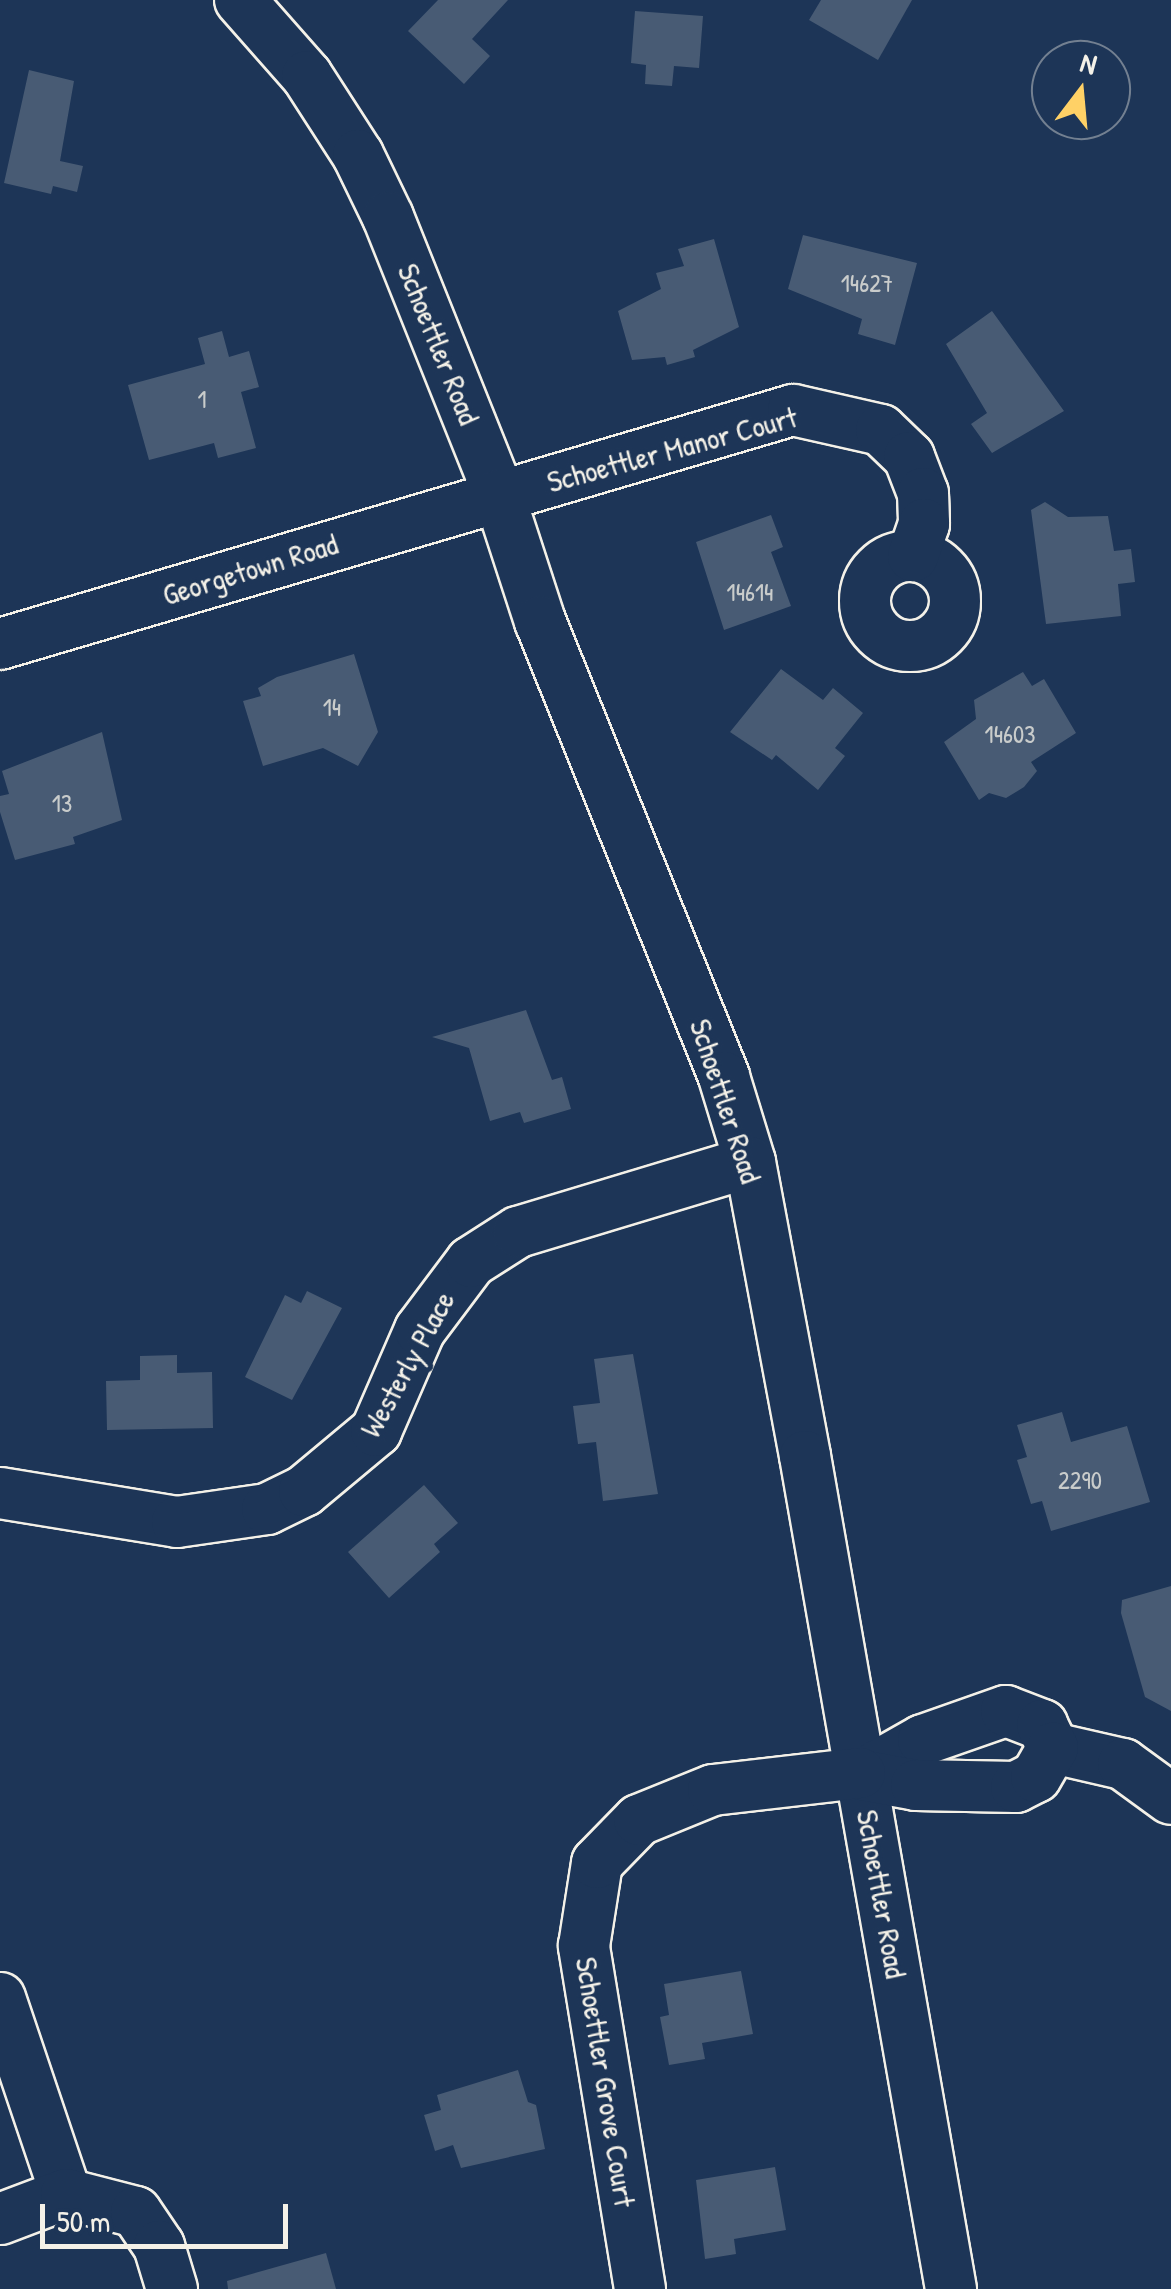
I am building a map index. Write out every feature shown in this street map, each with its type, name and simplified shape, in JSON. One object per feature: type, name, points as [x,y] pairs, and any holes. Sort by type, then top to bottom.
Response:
[{"type":"street","name":"Schoettler Road","points":[[240,0],[307,76],[358,154],[499,494],[540,622],[724,1077],[750,1162],[951,2289]]},
{"type":"street","name":"Schoettler Manor Court","points":[[499,494],[793,410],[840,416],[881,430],[910,458],[923,493],[924,524],[913,556]]},
{"type":"street","name":"Georgetown Road","points":[[0,644],[499,494]]},
{"type":"street","name":"Westerly Place","points":[[0,1493],[177,1522],[268,1510],[331,1472],[376,1431],[420,1330],[471,1262],[518,1232],[750,1162]]},
{"type":"street","points":[[860,1774],[923,1740],[1006,1711],[1042,1725],[1052,1748]]},
{"type":"street","points":[[860,1774],[916,1786],[1016,1787],[1036,1777],[1052,1748]]},
{"type":"street","points":[[1052,1748],[1123,1764],[1166,1786]]},
{"type":"street","name":"Schoettler Grove Court","points":[[640,2289],[584,1946],[598,1863],[638,1820],[712,1790],[860,1774]]},
{"type":"street","points":[[0,1998],[66,2194]]},
{"type":"street","points":[[0,2220],[66,2194],[136,2212],[159,2246],[172,2289]]},
{"type":"building","points":[[438,0],[508,0],[472,39],[490,56],[464,84],[408,31]]},
{"type":"building","points":[[821,0],[912,0],[878,60],[809,20]]},
{"type":"building","points":[[635,11],[703,16],[699,68],[674,66],[672,86],[645,84],[646,65],[631,63]]},
{"type":"building","points":[[29,70],[74,81],[60,161],[83,166],[77,192],[53,186],[51,194],[4,183]]},
{"type":"building","points":[[803,235],[917,263],[895,345],[858,334],[862,319],[788,289]]},
{"type":"building","points":[[714,239],[739,327],[693,350],[695,357],[667,365],[665,357],[632,360],[618,311],[661,289],[656,273],[684,266],[678,249]]},
{"type":"building","points":[[992,311],[1064,411],[992,453],[971,424],[987,413],[946,344]]},
{"type":"building","points":[[222,331],[229,357],[249,351],[259,387],[241,392],[256,448],[218,458],[214,443],[149,460],[128,385],[205,364],[198,338]]},
{"type":"building","points":[[1045,502],[1068,517],[1108,516],[1114,551],[1131,549],[1135,582],[1118,584],[1121,616],[1046,624],[1031,510]]},
{"type":"building","points":[[771,515],[783,547],[771,552],[791,606],[724,630],[696,542]]},
{"type":"building","points":[[354,654],[378,732],[358,766],[323,748],[263,766],[243,701],[261,696],[258,688],[277,677]]},
{"type":"building","points":[[781,669],[823,700],[833,688],[863,713],[835,748],[845,756],[818,790],[776,755],[772,760],[730,732]]},
{"type":"building","points":[[1023,672],[1032,686],[1044,679],[1076,733],[1031,762],[1037,771],[1024,787],[1006,798],[989,793],[979,800],[944,742],[976,719],[974,700]]},
{"type":"building","points":[[102,732],[122,820],[73,837],[75,844],[15,860],[0,812],[0,796],[9,794],[2,771]]},
{"type":"building","points":[[526,1010],[552,1080],[562,1077],[571,1109],[524,1123],[520,1112],[490,1121],[469,1048],[432,1037]]},
{"type":"building","points":[[307,1291],[342,1308],[292,1400],[245,1377],[285,1295],[301,1303]]},
{"type":"building","points":[[633,1354],[658,1494],[603,1501],[596,1442],[578,1444],[573,1406],[600,1403],[594,1359]]},
{"type":"building","points":[[177,1355],[177,1373],[212,1372],[213,1428],[107,1430],[106,1381],[140,1380],[140,1356]]},
{"type":"building","points":[[1062,1412],[1071,1442],[1127,1426],[1150,1502],[1051,1531],[1042,1501],[1031,1504],[1017,1460],[1027,1457],[1017,1425]]},
{"type":"building","points":[[424,1485],[458,1523],[434,1544],[440,1552],[389,1598],[348,1552]]},
{"type":"building","points":[[1171,1586],[1171,1711],[1145,1697],[1121,1613],[1122,1600]]},
{"type":"building","points":[[741,1971],[753,2034],[702,2043],[705,2059],[669,2065],[660,2017],[669,2015],[664,1984]]},
{"type":"building","points":[[518,2070],[528,2102],[536,2105],[545,2149],[461,2168],[453,2145],[435,2151],[424,2115],[441,2110],[437,2095]]},
{"type":"building","points":[[775,2167],[786,2230],[734,2239],[736,2254],[705,2259],[696,2180]]},
{"type":"building","points":[[326,2253],[336,2289],[228,2289],[227,2281]]}]
